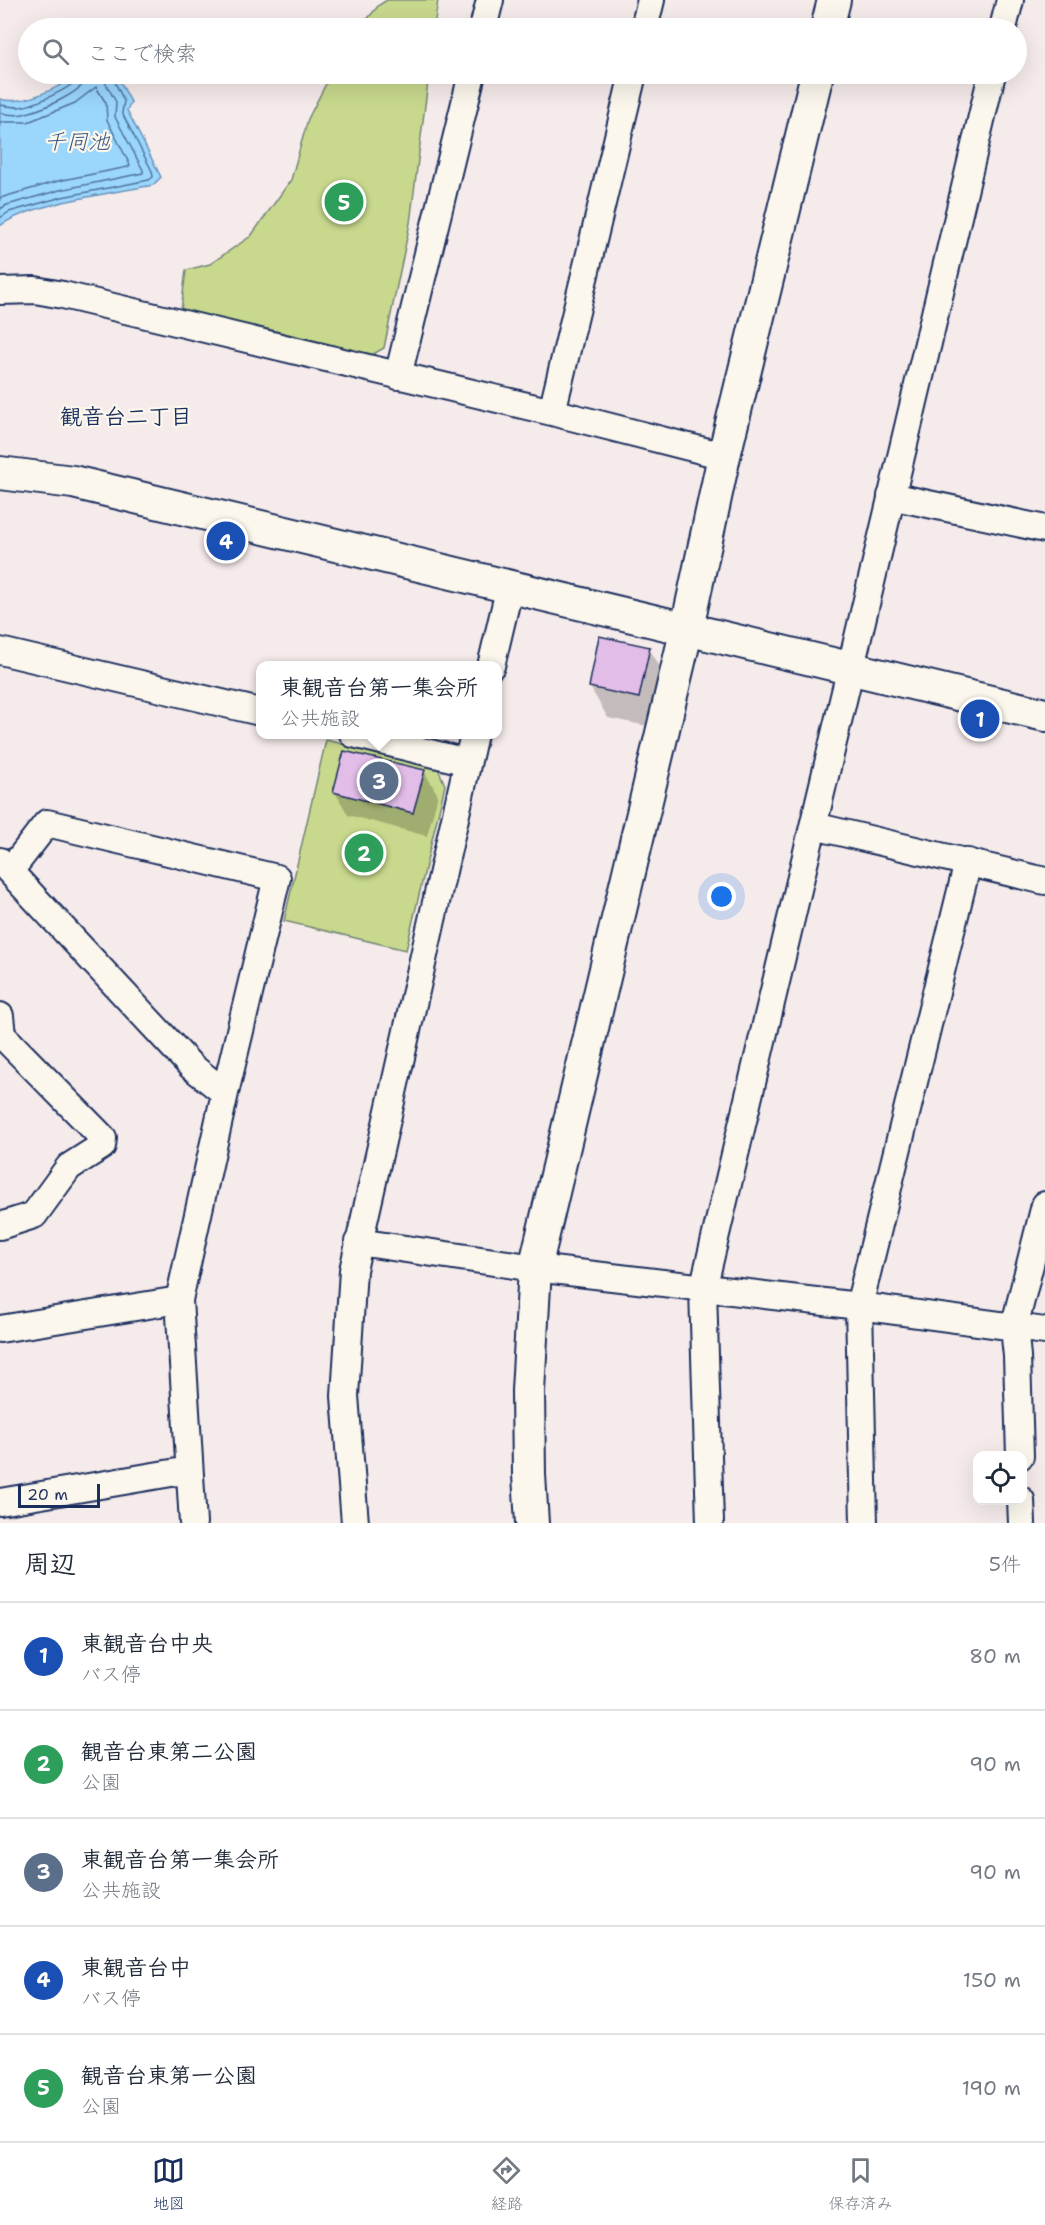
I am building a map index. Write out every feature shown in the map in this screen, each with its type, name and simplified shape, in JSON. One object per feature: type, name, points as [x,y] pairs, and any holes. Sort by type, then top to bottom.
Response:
[{"type":"street","points":[[486,18],[490,0]]},
{"type":"street","points":[[646,18],[651,0]]},
{"type":"street","points":[[830,18],[834,0]]},
{"type":"street","points":[[1006,18],[1010,0]]},
{"type":"street","points":[[398,376],[470,84]]},
{"type":"street","points":[[552,412],[631,84]]},
{"type":"street","points":[[532,1523],[528,1391],[535,1268],[687,628],[724,456],[815,84]]},
{"type":"street","points":[[710,1523],[703,1289],[990,84]]},
{"type":"street","points":[[0,291],[35,290],[63,295],[552,412],[724,456]]},
{"type":"street","points":[[0,472],[73,482],[1045,714]]},
{"type":"street","points":[[891,496],[1045,529]]},
{"type":"street","points":[[492,661],[510,586]]},
{"type":"street","points":[[0,651],[256,711]]},
{"type":"street","points":[[370,739],[467,762]]},
{"type":"street","points":[[355,1523],[345,1396],[353,1270],[473,739]]},
{"type":"street","points":[[193,1523],[179,1300],[225,1093],[277,878],[47,824],[5,866],[191,1066],[225,1093]]},
{"type":"street","points":[[814,826],[1045,881]]},
{"type":"street","points":[[864,1523],[858,1306],[968,862]]},
{"type":"street","points":[[0,1016],[2,1035],[103,1138],[102,1146],[69,1167],[34,1215],[0,1226]]},
{"type":"street","points":[[1020,1451],[1014,1328],[1045,1205]]},
{"type":"street","points":[[358,1242],[535,1268],[858,1306],[1045,1331]]},
{"type":"street","points":[[0,1329],[179,1300]]},
{"type":"street","points":[[0,1502],[189,1470]]},
{"type":"street","points":[[1021,1505],[1022,1523]]},
{"type":"green space","points":[[387,0],[438,0],[435,18],[368,18],[379,5]]},
{"type":"green space","points":[[326,84],[428,84],[410,223],[384,348],[370,356],[181,310],[186,270],[210,264],[251,236],[291,180],[308,119]]},
{"type":"green space","points":[[326,740],[437,766],[445,785],[406,950],[284,921]]},
{"type":"water","name":"千同池","points":[[121,84],[131,102],[127,110],[161,177],[153,185],[95,195],[31,211],[0,226],[0,99],[9,101],[30,98],[61,85]]},
{"type":"building","points":[[599,636],[650,647],[639,698],[589,687]]},
{"type":"building","points":[[344,751],[425,770],[413,813],[333,792]]},
{"type":"place","name":"観音台東第一公園","points":[[344,202]]},
{"type":"place","name":"東観音台中","points":[[226,541]]},
{"type":"place","name":"東観音台中央","points":[[980,719]]},
{"type":"place","name":"東観音台第一集会所","points":[[379,781]]},
{"type":"place","name":"観音台東第二公園","points":[[364,853]]},
{"type":"district","name":"観音台二丁目","points":[[126,416]]}]
